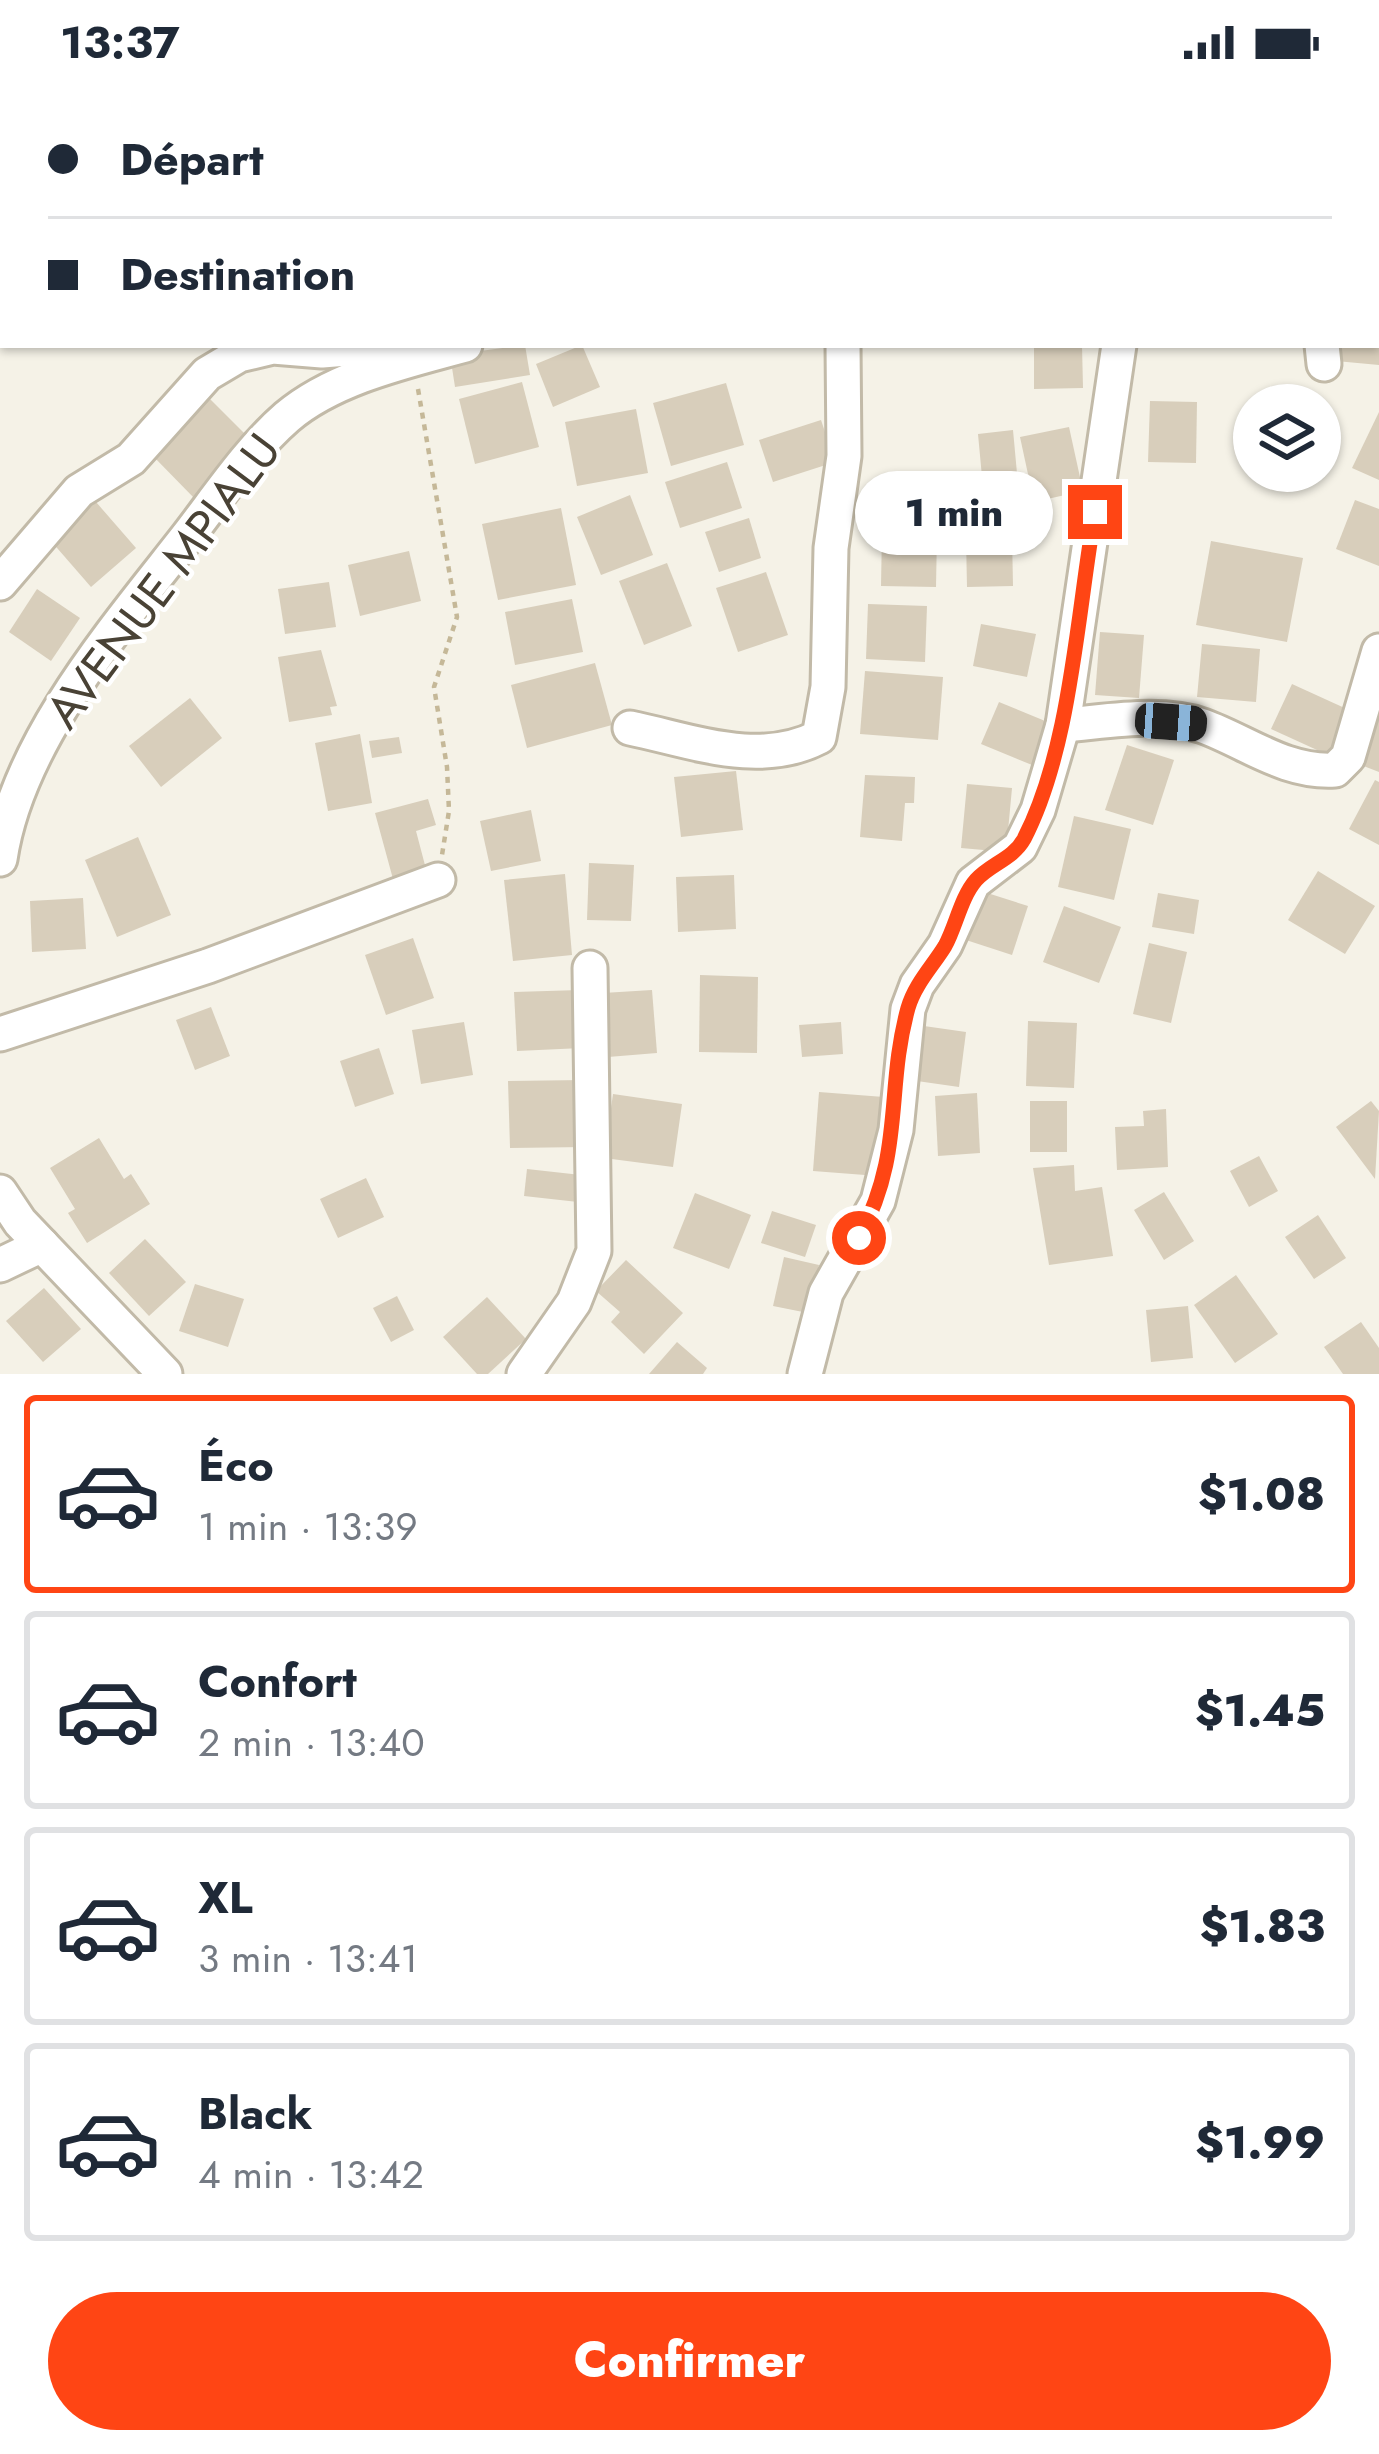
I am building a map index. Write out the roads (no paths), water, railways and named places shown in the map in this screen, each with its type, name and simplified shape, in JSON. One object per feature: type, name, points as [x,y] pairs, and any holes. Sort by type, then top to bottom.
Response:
[{"type":"street","points":[[0,583],[79,491],[131,459],[207,374],[239,355],[269,348]]},
{"type":"street","points":[[285,348],[406,352]]},
{"type":"street","name":"AVENUE MPIALU","points":[[0,859],[16,759],[288,416],[406,352],[440,348]]},
{"type":"street","points":[[630,728],[756,754],[782,754],[819,737],[828,687],[831,548],[844,456],[843,348]]},
{"type":"street","points":[[805,1374],[826,1293],[878,1201],[896,1130],[912,997],[945,945],[973,883],[1020,847],[1038,811],[1063,725],[1119,348]]},
{"type":"street","points":[[1063,725],[1143,720],[1199,724],[1268,758],[1335,770],[1348,758],[1379,651]]},
{"type":"street","points":[[0,1034],[208,966],[438,880]]},
{"type":"street","points":[[524,1374],[574,1302],[594,1251],[590,968]]},
{"type":"street","points":[[0,1192],[42,1245],[165,1374]]},
{"type":"street","points":[[0,1265],[42,1245]]}]
